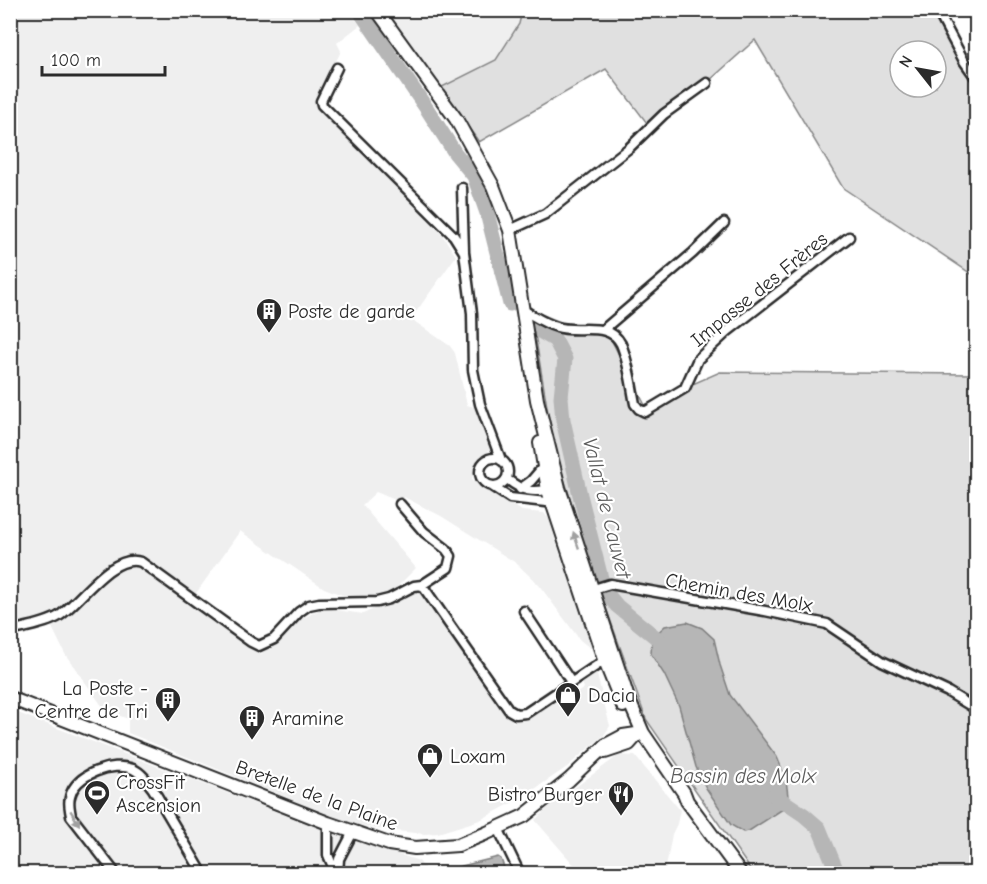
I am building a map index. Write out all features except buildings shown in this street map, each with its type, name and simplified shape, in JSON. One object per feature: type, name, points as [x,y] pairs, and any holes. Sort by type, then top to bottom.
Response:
[{"type":"main road","points":[[377,10],[456,119],[493,186],[510,230],[553,489]]},
{"type":"main road","points":[[537,400],[538,433],[543,467],[595,588],[616,690],[655,766],[687,801],[741,873]]},
{"type":"main road","name":"Bretelle de la Plaine","points":[[11,698],[328,824],[389,844],[415,848],[458,844],[524,816],[606,745],[623,736],[640,734]]},
{"type":"street","points":[[936,10],[976,78]]},
{"type":"street","points":[[337,68],[321,101],[322,105],[454,236],[464,252]]},
{"type":"street","points":[[510,230],[545,214],[629,148],[664,114],[707,83]]},
{"type":"street","points":[[462,188],[464,252],[472,313],[473,370],[480,404],[501,460],[508,470],[507,479],[501,485],[493,487]]},
{"type":"street","points":[[523,310],[554,327],[570,330],[604,329],[693,253],[724,223]]},
{"type":"street","name":"Impasse des Frères","points":[[604,329],[620,342],[627,361],[635,404],[645,412],[663,399],[686,388],[698,359],[728,331],[849,237]]},
{"type":"street","points":[[501,460],[490,458],[480,467],[482,480],[485,483],[510,498],[558,503]]},
{"type":"street","points":[[520,489],[531,481],[543,467]]},
{"type":"street","points":[[507,479],[520,489],[530,491],[553,489]]},
{"type":"street","points":[[10,631],[59,616],[114,567],[127,560],[134,560],[141,562],[251,642],[259,645],[274,639],[299,612],[309,605],[377,602],[390,599],[414,586],[422,585],[448,568],[451,556],[438,542],[424,532],[400,504]]},
{"type":"street","points":[[422,585],[509,710],[516,714],[526,713],[537,707],[608,658]]},
{"type":"street","name":"Chemin des Molx","points":[[595,588],[765,611],[827,624],[882,661],[948,692],[976,709]]},
{"type":"street","points":[[524,611],[571,682]]},
{"type":"street","points":[[116,873],[71,816],[69,805],[70,795],[76,784],[111,766],[133,769],[144,776],[203,873]]},
{"type":"street","points":[[328,824],[328,855],[337,873]]},
{"type":"street","points":[[498,828],[520,873]]},
{"type":"street","points":[[337,873],[339,859],[353,832]]},
{"type":"shaded area","points":[[11,11],[349,11],[360,25],[337,43],[341,51],[320,95],[314,102],[441,233],[456,256],[411,319],[450,346],[455,353],[467,405],[474,407],[492,447],[476,466],[472,479],[522,511],[544,513],[549,519],[595,649],[580,640],[539,585],[516,563],[441,516],[404,497],[400,502],[376,492],[362,505],[416,568],[388,596],[366,601],[324,588],[240,531],[192,599],[125,554],[52,614],[11,626]]},
{"type":"shaded area","points":[[386,11],[522,11],[519,24],[496,60],[440,88]]},
{"type":"shaded area","points":[[522,11],[943,11],[976,72],[976,277],[843,188],[755,40],[653,131],[606,69],[479,142],[440,88],[496,60],[519,24]]},
{"type":"shaded area","points":[[531,310],[570,326],[603,324],[645,405],[720,372],[976,374],[976,873],[753,873],[646,719],[594,575],[553,443]]},
{"type":"shaded area","points":[[127,564],[141,567],[261,654],[300,620],[322,608],[363,614],[411,591],[417,591],[422,594],[513,722],[537,714],[566,692],[567,694],[574,691],[577,693],[584,688],[582,683],[584,680],[596,671],[610,726],[604,735],[567,767],[523,797],[480,820],[438,833],[425,834],[377,829],[348,822],[128,733],[128,719],[105,710],[65,654],[50,623],[60,618],[116,569]]},
{"type":"shaded area","points":[[10,710],[313,826],[419,861],[428,873],[11,873]]},
{"type":"shaded area","points":[[619,755],[635,756],[680,810],[672,834],[665,873],[581,873],[535,820],[550,806]]},
{"type":"water","name":"Bassin des Molx","points":[[687,622],[702,628],[714,639],[730,695],[777,757],[786,779],[789,805],[749,831],[743,832],[731,825],[706,788],[696,767],[679,706],[664,674],[651,654],[652,638],[665,626]]},
{"type":"water","points":[[498,857],[506,873],[450,873],[458,867]]},
{"type":"waterway","name":"Vallat de Cauvet","points":[[359,10],[455,153],[474,176],[487,213],[510,304]]},
{"type":"waterway","name":"Vallat de Cauvet","points":[[533,327],[555,340],[565,359],[561,397],[563,420],[604,590],[617,606],[669,648]]},
{"type":"waterway","name":"Vallat de Cauvet","points":[[774,795],[819,828],[838,874]]},
{"type":"place","name":"Poste de garde","points":[[269,334]]},
{"type":"place","name":"Dacia","points":[[568,718]]},
{"type":"place","name":"La Poste - Centre de Tri","points":[[168,723]]},
{"type":"place","name":"Aramine","points":[[252,741]]},
{"type":"place","name":"Loxam","points":[[430,779]]},
{"type":"place","name":"CrossFit Ascension","points":[[97,816]]},
{"type":"place","name":"Bistro Burger","points":[[621,817]]}]
